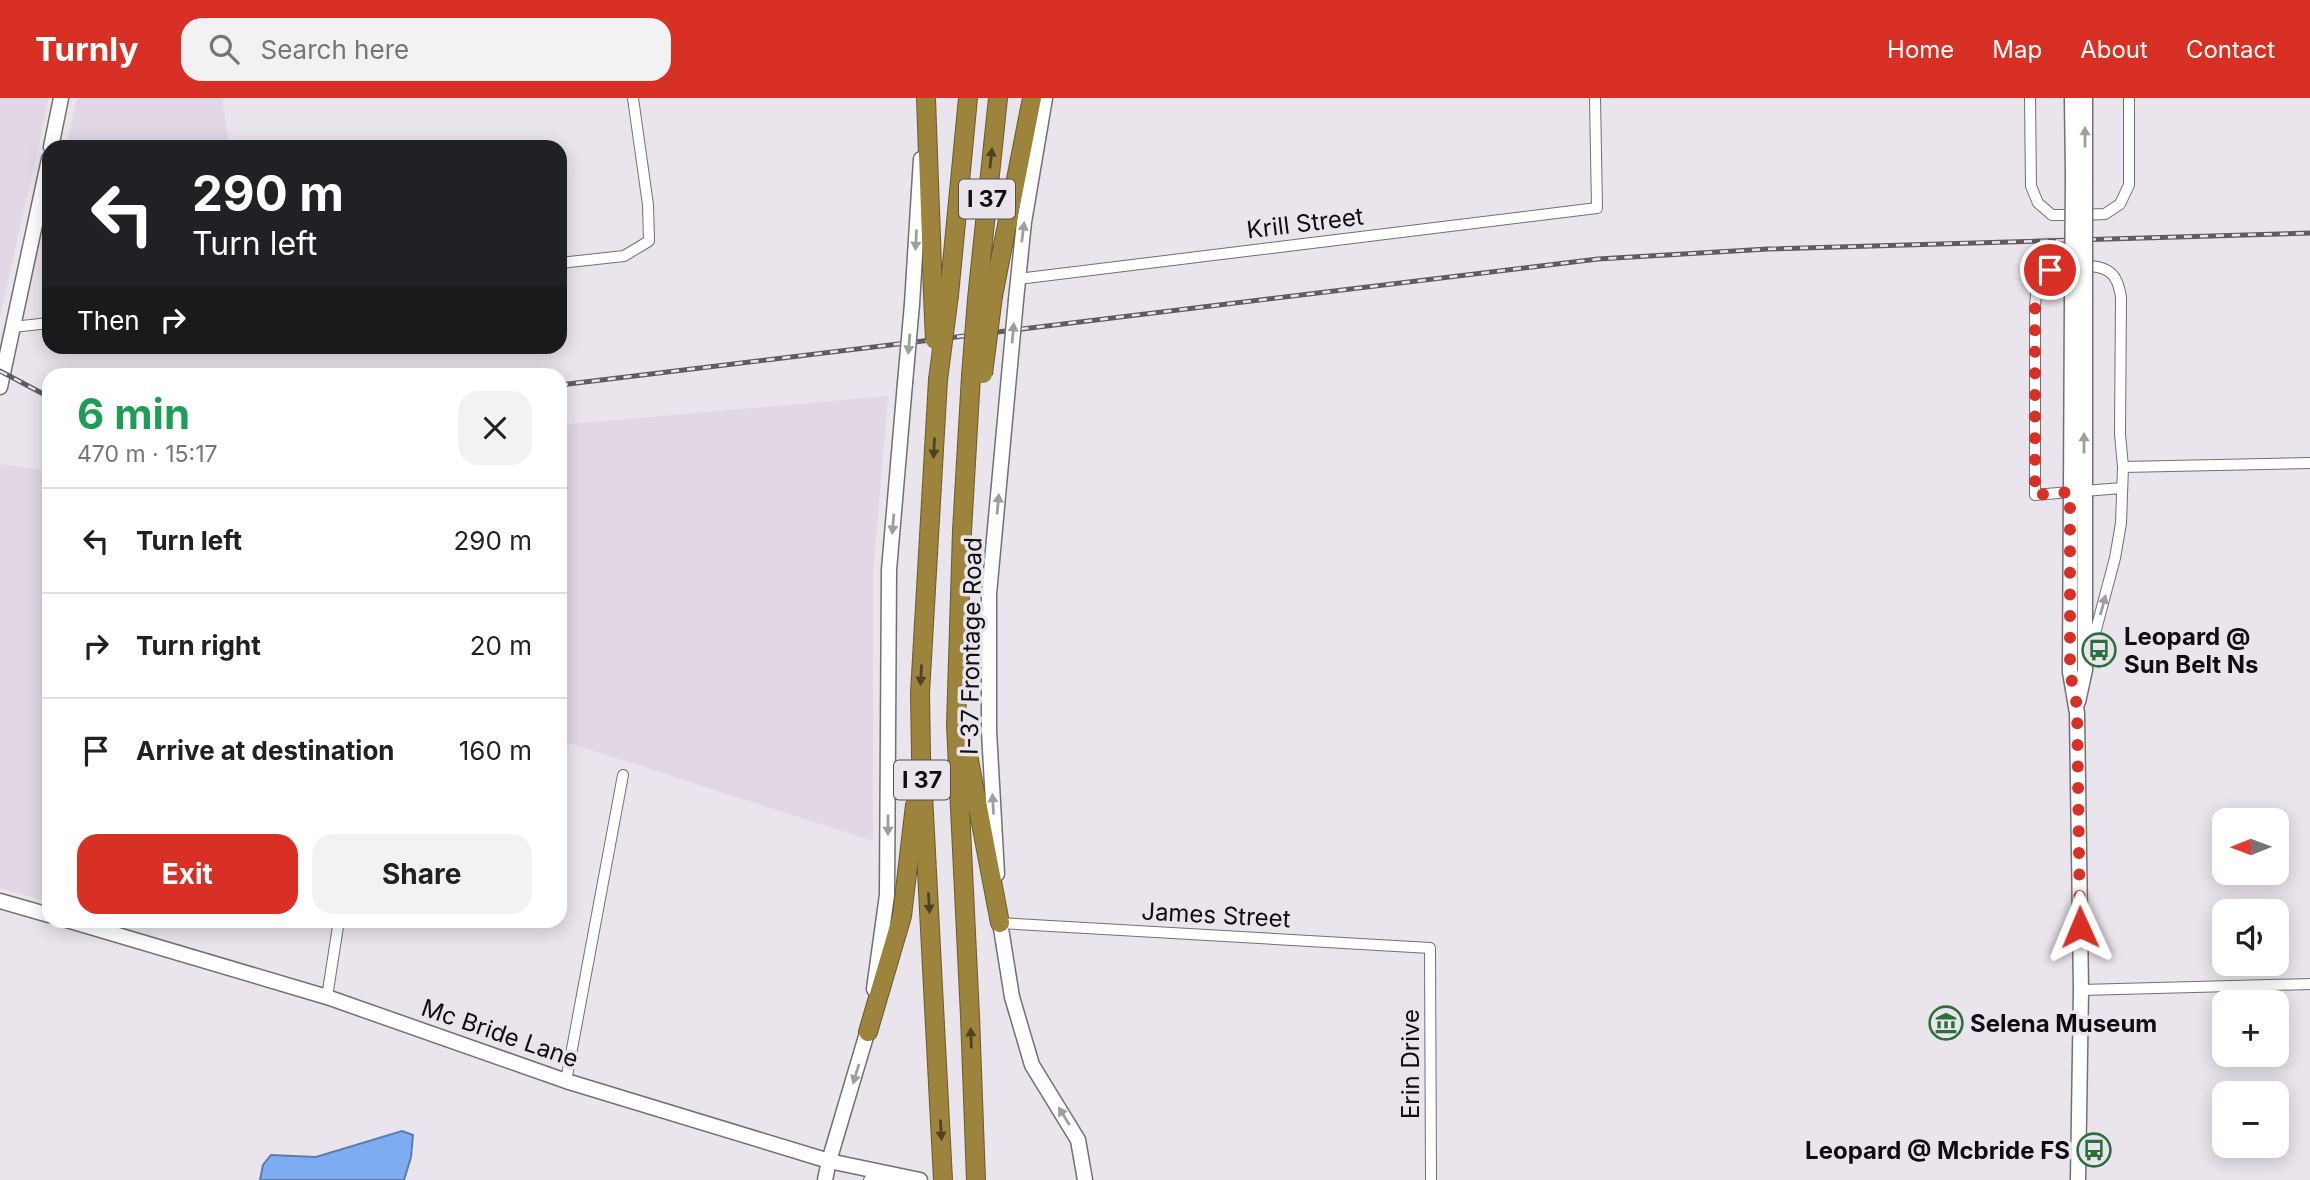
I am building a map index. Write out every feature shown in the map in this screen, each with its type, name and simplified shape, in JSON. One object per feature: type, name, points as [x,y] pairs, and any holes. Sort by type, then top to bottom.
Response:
[{"type":"highway","points":[[925,98],[941,295]]},
{"type":"highway","name":"I 37","points":[[943,1180],[920,693],[941,295],[968,98]]},
{"type":"highway","name":"I 37","points":[[976,1180],[956,724],[965,462],[985,298],[998,98]]},
{"type":"highway","points":[[985,298],[1032,98]]},
{"type":"highway","points":[[960,593],[968,760],[1000,923]]},
{"type":"highway","points":[[868,1032],[902,916],[921,756]]},
{"type":"main road","points":[[52,140],[61,98]]},
{"type":"main road","points":[[825,1180],[868,1032],[887,895],[889,570],[912,304],[925,98]]},
{"type":"main road","name":"I-37 Frontage Road","points":[[1045,98],[1024,222],[989,594],[989,731],[1000,923],[1012,997],[1032,1065],[1078,1140],[1085,1180]]},
{"type":"main road","points":[[2072,98],[2079,176]]},
{"type":"main road","points":[[2078,1180],[2081,990],[2077,706],[2070,672],[2077,491],[2079,176],[2085,98]]},
{"type":"main road","points":[[0,387],[42,192]]},
{"type":"main road","points":[[2077,491],[2085,670],[2077,706]]},
{"type":"main road","points":[[0,901],[42,913]]},
{"type":"main road","name":"Mc Bride Lane","points":[[94,928],[327,997],[566,1081],[829,1161],[920,1180]]},
{"type":"street","points":[[567,262],[624,256],[649,241],[648,205],[633,98]]},
{"type":"street","name":"Krill Street","points":[[1018,279],[1597,208],[1595,98]]},
{"type":"street","points":[[2030,98],[2031,186],[2038,203],[2052,215],[2105,214],[2120,204],[2129,185],[2129,98]]},
{"type":"street","points":[[2085,670],[2115,558],[2121,523],[2123,467],[2120,434],[2121,298],[2115,278],[2104,269],[2078,266],[2050,270],[2038,284],[2035,306],[2035,495],[2122,488]]},
{"type":"street","points":[[13,327],[42,324]]},
{"type":"street","points":[[2123,467],[2310,463]]},
{"type":"street","points":[[566,1081],[623,775]]},
{"type":"street","name":"James Street","points":[[1000,923],[1430,948]]},
{"type":"street","points":[[327,997],[338,928]]},
{"type":"street","name":"Erin Drive","points":[[1430,948],[1431,1180]]},
{"type":"street","points":[[2081,990],[2310,984]]},
{"type":"street","points":[[869,1180],[888,1174]]},
{"type":"shaded area","points":[[0,98],[49,98],[0,317]]},
{"type":"shaded area","points":[[77,98],[222,98],[228,140],[68,140]]},
{"type":"shaded area","points":[[888,396],[873,572],[873,841],[567,742],[567,424]]},
{"type":"shaded area","points":[[0,464],[42,470],[42,900],[0,888]]},
{"type":"water","points":[[402,1131],[413,1135],[411,1157],[404,1180],[260,1180],[263,1165],[271,1155],[316,1157]]},
{"type":"railway","points":[[567,384],[1598,259],[1768,249],[2310,233]]},
{"type":"railway","points":[[0,371],[42,393]]},
{"type":"place","name":"Leopard @ Sun Belt Ns","points":[[2099,650]]},
{"type":"place","name":"Selena Museum","points":[[1946,1023]]},
{"type":"place","name":"Leopard @ Mcbride FS","points":[[2094,1150]]},
{"type":"route","points":[[2050,270],[2038,284],[2035,306],[2035,495],[2070,492],[2070,672],[2077,706],[2080,927]]}]
